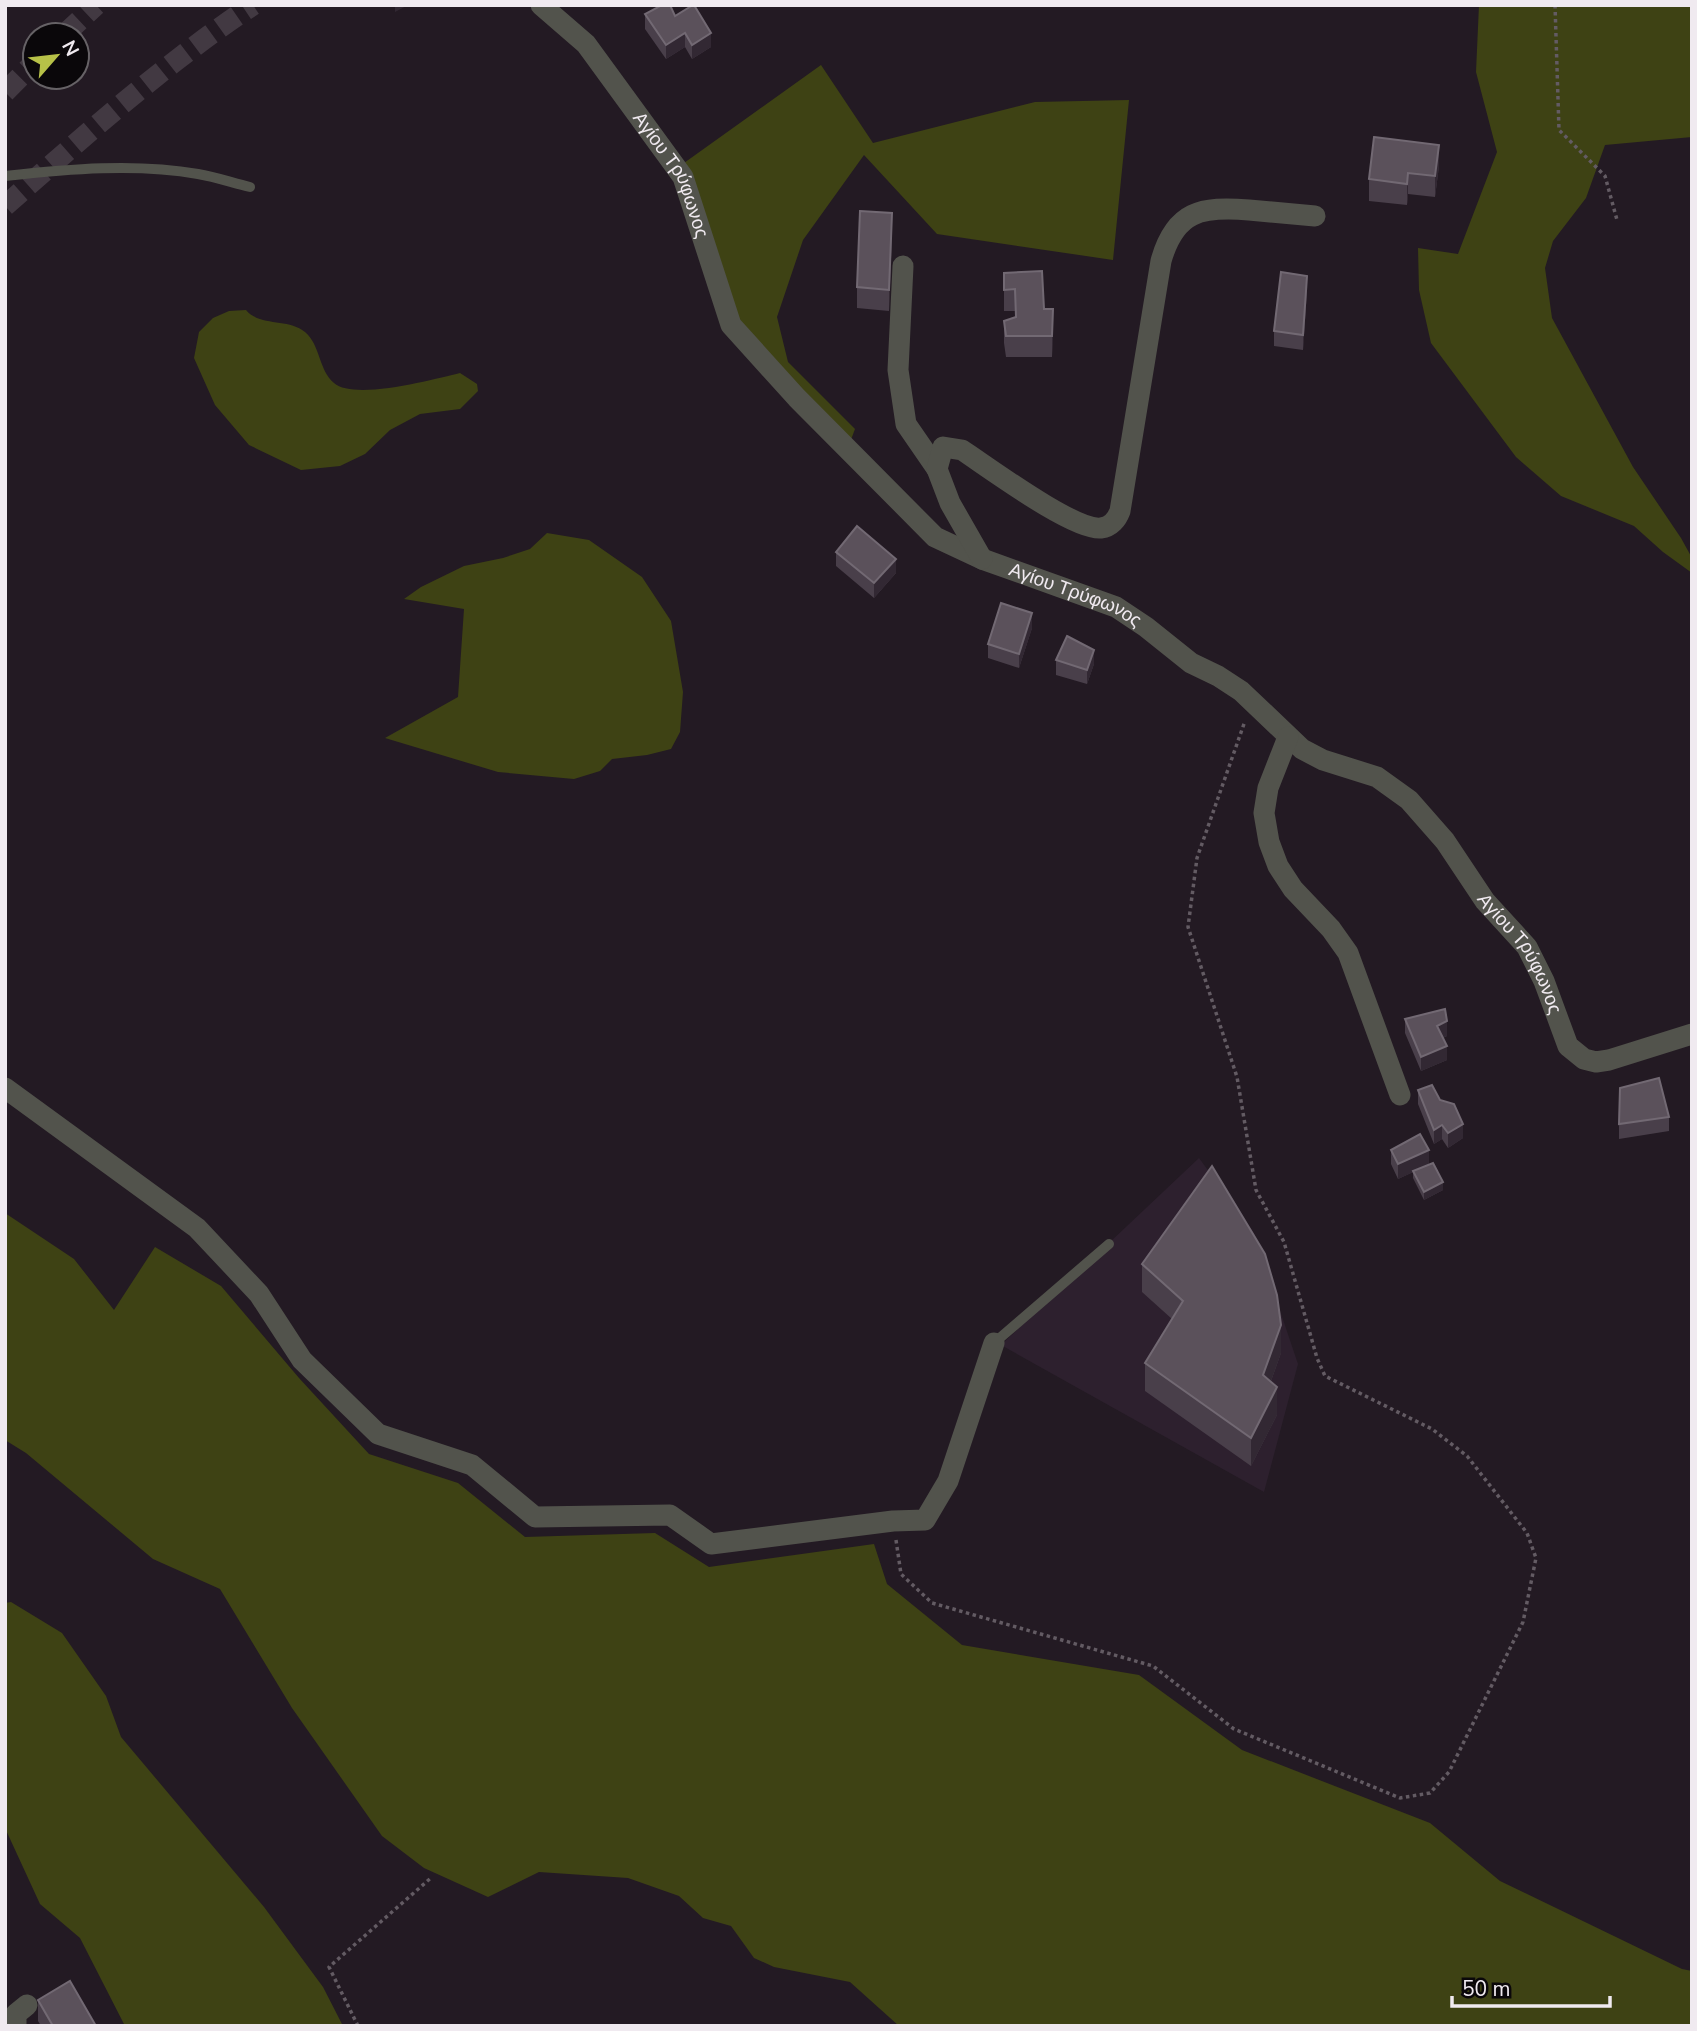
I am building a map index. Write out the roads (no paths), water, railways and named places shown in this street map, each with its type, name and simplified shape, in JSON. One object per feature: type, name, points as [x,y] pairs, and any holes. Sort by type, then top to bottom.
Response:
[{"type":"street","name":"Αγίου Τρύφωνος","points":[[541,5],[586,44],[683,177],[731,325],[797,398],[935,537],[982,559],[1123,611],[1191,663],[1218,676],[1252,701],[1302,749],[1323,760],[1387,782],[1426,817],[1449,846],[1485,901],[1527,947],[1550,994],[1565,1039],[1578,1056],[1590,1061],[1601,1061],[1692,1034]]},
{"type":"street","points":[[937,469],[943,447],[962,450],[1074,520],[1097,528],[1109,526],[1120,511],[1161,261],[1170,235],[1184,220],[1204,210],[1236,209],[1315,216]]},
{"type":"street","points":[[903,266],[898,370],[906,424],[937,469],[950,503],[982,559]]},
{"type":"street","points":[[1288,737],[1268,788],[1264,813],[1269,842],[1278,866],[1293,889],[1331,929],[1348,953],[1400,1095]]},
{"type":"street","points":[[5,1088],[197,1228],[259,1294],[302,1360],[379,1434],[472,1465],[535,1517],[670,1515],[711,1544],[893,1521],[925,1520],[948,1481],[993,1342]]},
{"type":"street","points":[[16,2026],[16,2014],[27,2005]]},
{"type":"lane","points":[[5,176],[106,168],[154,170],[197,174],[250,187]]},
{"type":"lane","points":[[993,1342],[1109,1244]]},
{"type":"tunnel","points":[[79,21],[96,5]]},
{"type":"tunnel","points":[[5,206],[156,76],[253,5]]},
{"type":"tunnel","points":[[5,92],[21,76]]}]
